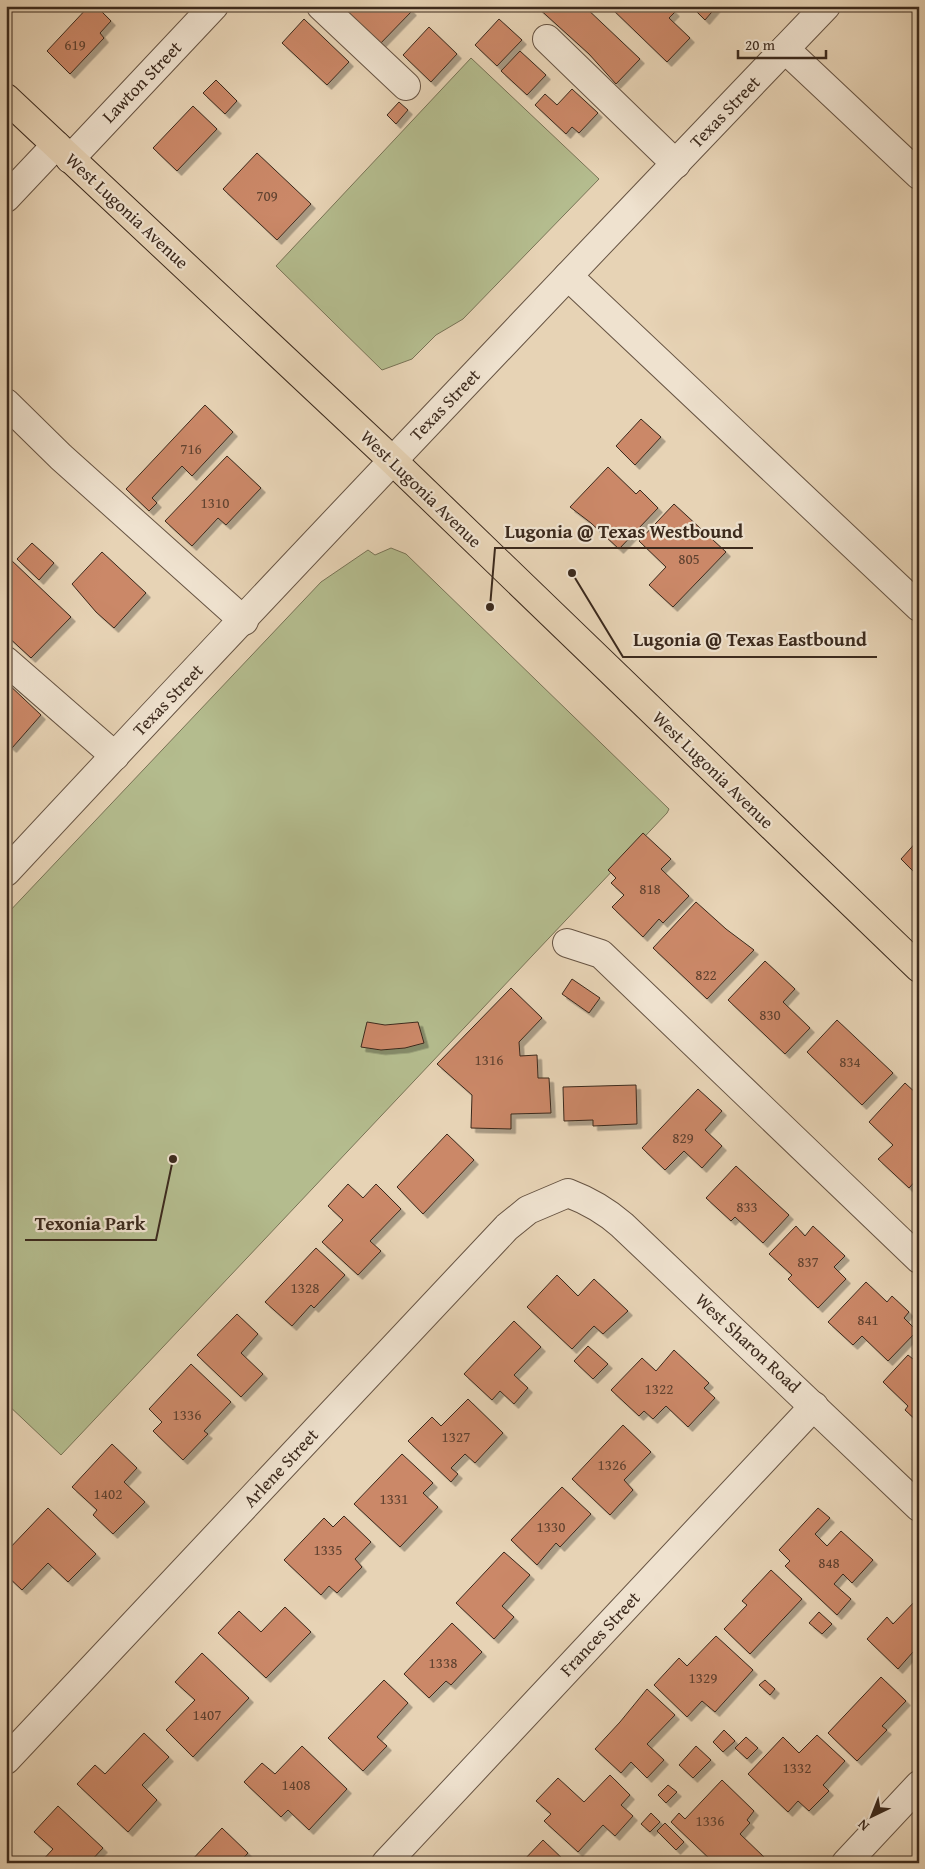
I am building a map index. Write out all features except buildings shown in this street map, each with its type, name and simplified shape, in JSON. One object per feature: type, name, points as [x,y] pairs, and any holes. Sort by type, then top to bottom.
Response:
[{"type":"main road","name":"West Lugonia Avenue","points":[[6,98],[392,460],[919,968]]},
{"type":"street","name":"Lawton Street","points":[[6,198],[63,152],[214,6]]},
{"type":"street","points":[[321,6],[406,86]]},
{"type":"street","name":"Texas Street","points":[[6,872],[244,621],[392,460],[826,6]]},
{"type":"street","points":[[547,39],[676,164]]},
{"type":"street","points":[[785,49],[919,175]]},
{"type":"street","points":[[568,276],[919,607]]},
{"type":"street","points":[[6,403],[61,457],[244,621]]},
{"type":"street","points":[[6,661],[115,756]]},
{"type":"street","points":[[567,943],[601,954],[919,1259]]},
{"type":"street","name":"West Sharon Road","points":[[568,1193],[589,1201],[606,1211],[622,1225],[919,1507]]},
{"type":"street","name":"Arlene Street","points":[[6,1760],[507,1227],[528,1210],[568,1193]]},
{"type":"street","name":"Frances Street","points":[[386,1863],[814,1406]]},
{"type":"street","points":[[846,1863],[919,1785]]},
{"type":"green space","points":[[471,58],[599,179],[463,319],[436,335],[412,359],[382,370],[276,266]]},
{"type":"green space","points":[[391,548],[406,554],[669,809],[61,1455],[6,1403],[6,915],[321,582],[368,550],[375,555]]},
{"type":"place","name":"Lugonia @ Texas Eastbound","points":[[572,573]]},
{"type":"place","name":"Lugonia @ Texas Westbound","points":[[490,607]]},
{"type":"place","name":"Texonia Park","points":[[173,1159]]}]
